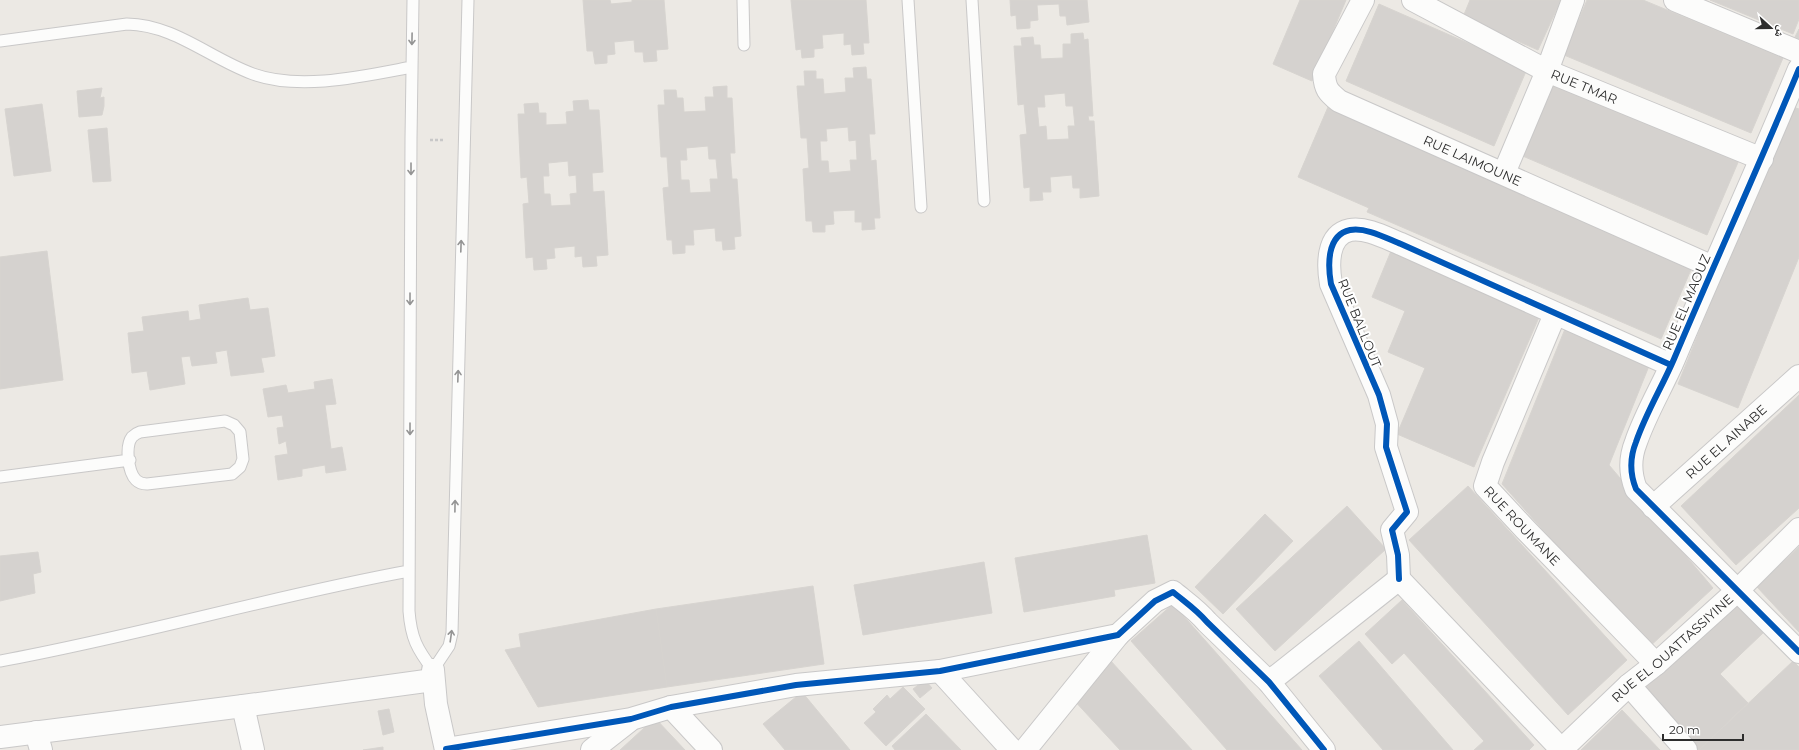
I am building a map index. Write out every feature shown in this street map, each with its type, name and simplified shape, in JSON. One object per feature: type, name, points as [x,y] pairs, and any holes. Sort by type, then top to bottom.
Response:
[{"type":"street","name":"RUE LAIMOUNE","points":[[1363,0],[1324,74],[1325,86],[1330,94],[1339,101],[1713,267]]},
{"type":"street","name":"RUE TMAR","points":[[1413,0],[1547,71],[1762,159]]},
{"type":"street","points":[[1504,173],[1547,71],[1573,0]]},
{"type":"street","points":[[1675,0],[1799,52]]},
{"type":"street","name":"RUE EL MAOUZ","points":[[1799,69],[1762,159],[1671,365],[1635,442],[1631,468],[1632,479],[1636,489],[1799,652]]},
{"type":"street","name":"RUE BALLOUT","points":[[1399,579],[1398,555],[1392,530],[1407,512],[1386,447],[1387,424],[1379,395],[1331,284],[1328,267],[1331,249],[1338,237],[1349,230],[1364,231],[1382,237],[1671,365]]},
{"type":"street","name":"RUE ROUMANE","points":[[1555,314],[1493,462],[1485,486],[1656,664]]},
{"type":"street","name":"RUE EL AINABE","points":[[1653,507],[1799,376]]},
{"type":"street","name":"RUE EL OUATTASSIYINE","points":[[1562,750],[1629,685],[1656,664],[1738,590],[1799,529]]},
{"type":"street","points":[[1269,682],[1399,579],[1562,750]]},
{"type":"street","points":[[1025,750],[1118,635],[1154,601],[1173,592],[1188,605],[1198,611],[1207,622],[1269,682],[1324,750]]},
{"type":"street","points":[[0,737],[39,741],[433,675],[436,704],[446,750],[631,720],[671,707],[796,685],[940,671],[1118,635]]},
{"type":"street","points":[[940,671],[1012,750]]},
{"type":"street","points":[[1629,685],[1686,750]]},
{"type":"street","points":[[243,706],[253,750]]},
{"type":"street","points":[[671,707],[711,750]]},
{"type":"street","points":[[592,750],[631,720]]},
{"type":"lane","points":[[413,0],[409,611],[412,636],[418,650],[433,675]]},
{"type":"lane","points":[[433,675],[449,646],[452,633],[468,0]]},
{"type":"lane","points":[[743,0],[744,45]]},
{"type":"lane","points":[[908,0],[922,207]]},
{"type":"lane","points":[[972,0],[984,201]]},
{"type":"lane","points":[[0,41],[127,24],[144,24],[162,29],[253,74],[278,79],[302,82],[330,81],[412,67]]},
{"type":"lane","points":[[225,422],[234,425],[240,432],[243,459],[240,467],[232,474],[147,484],[136,481],[132,474],[130,460],[128,447],[133,436],[140,432],[225,422]]},
{"type":"lane","points":[[0,477],[130,460]]},
{"type":"lane","points":[[0,661],[101,641],[221,612],[410,571]]},
{"type":"path","points":[[411,139],[464,140]]},
{"type":"building","points":[[583,0],[610,0],[611,4],[632,2],[632,0],[664,0],[668,49],[656,50],[657,61],[644,62],[643,52],[635,52],[634,40],[614,42],[615,54],[607,55],[607,63],[595,64],[593,51],[587,51]]},
{"type":"building","points":[[791,0],[866,0],[869,43],[863,43],[864,54],[852,55],[851,44],[844,45],[844,33],[822,35],[823,48],[814,49],[814,57],[802,58],[801,49],[796,50]]},
{"type":"building","points":[[1010,0],[1087,0],[1089,22],[1067,25],[1066,16],[1060,16],[1059,4],[1037,5],[1038,20],[1030,21],[1030,28],[1017,29],[1016,15],[1011,16]]},
{"type":"building","points":[[1300,0],[1346,0],[1312,81],[1273,64]]},
{"type":"building","points":[[1470,0],[1561,0],[1538,50],[1463,17]]},
{"type":"building","points":[[1587,0],[1643,0],[1783,58],[1751,133],[1564,55]]},
{"type":"building","points":[[1710,0],[1799,0],[1799,19],[1793,34]]},
{"type":"building","points":[[1379,4],[1527,69],[1494,146],[1346,81]]},
{"type":"building","points":[[1799,29],[1799,39],[1795,37]]},
{"type":"building","points":[[1083,33],[1084,40],[1088,39],[1093,116],[1088,116],[1089,121],[1094,121],[1099,196],[1080,198],[1080,188],[1073,188],[1072,175],[1050,177],[1051,192],[1042,192],[1043,200],[1030,201],[1030,187],[1024,188],[1020,135],[1027,134],[1024,104],[1018,105],[1014,46],[1022,46],[1021,38],[1033,37],[1034,45],[1040,45],[1041,59],[1063,58],[1063,44],[1071,44],[1071,34]],"holes":[[[1065,93],[1066,106],[1073,106],[1075,126],[1068,126],[1069,139],[1047,140],[1046,126],[1039,127],[1037,107],[1045,107],[1044,95]]]},
{"type":"building","points":[[866,67],[867,79],[871,79],[875,134],[869,134],[871,161],[876,160],[880,218],[874,218],[875,229],[862,230],[862,222],[855,222],[855,210],[833,211],[834,224],[825,225],[825,232],[813,232],[812,221],[806,221],[803,169],[809,168],[807,138],[801,138],[797,86],[805,86],[804,71],[816,71],[816,79],[823,79],[824,94],[846,92],[845,78],[854,78],[853,68]],"holes":[[[848,127],[849,141],[856,140],[857,160],[850,160],[851,171],[829,173],[828,161],[821,161],[820,141],[827,141],[826,129]]]},
{"type":"building","points":[[1550,80],[1739,160],[1707,235],[1518,154]]},
{"type":"building","points":[[727,86],[727,98],[732,98],[735,153],[730,153],[732,179],[737,179],[741,236],[734,237],[735,249],[723,250],[722,241],[716,241],[715,228],[693,230],[694,245],[685,245],[685,253],[673,254],[672,240],[667,240],[663,188],[669,187],[667,157],[661,157],[658,105],[665,105],[664,90],[676,90],[677,98],[683,98],[684,112],[706,111],[705,97],[714,97],[713,87]],"holes":[[[708,146],[709,159],[716,159],[718,179],[710,179],[711,192],[690,193],[689,180],[681,180],[680,160],[687,160],[686,148]]]},
{"type":"building","points":[[102,88],[100,98],[104,97],[104,106],[102,115],[79,117],[77,91]]},
{"type":"building","points":[[588,100],[589,110],[599,110],[603,172],[592,173],[593,192],[604,191],[608,255],[596,256],[597,266],[583,267],[582,256],[575,257],[575,246],[554,248],[555,258],[546,259],[547,269],[534,270],[533,257],[526,258],[523,204],[529,203],[527,177],[521,178],[518,114],[525,114],[524,104],[538,103],[539,113],[546,113],[546,125],[567,124],[566,112],[574,111],[573,101]],"holes":[[[568,161],[569,176],[576,175],[577,193],[570,194],[571,205],[551,206],[550,194],[544,194],[543,176],[549,176],[548,163]]]},
{"type":"building","points":[[42,104],[51,171],[14,176],[5,109]]},
{"type":"building","points":[[1790,106],[1799,109],[1799,257],[1738,408],[1678,384]]},
{"type":"building","points":[[1328,107],[1693,265],[1661,339],[1367,212],[1369,208],[1298,177]]},
{"type":"building","points":[[107,128],[111,181],[93,182],[88,130]]},
{"type":"building","points":[[47,251],[63,380],[0,389],[0,257]]},
{"type":"building","points":[[1391,251],[1540,315],[1474,467],[1397,434],[1425,368],[1388,352],[1405,311],[1372,297]]},
{"type":"building","points":[[248,298],[250,310],[268,308],[275,356],[261,358],[264,372],[231,376],[227,350],[215,352],[217,363],[192,366],[190,356],[181,357],[185,384],[150,390],[147,371],[132,373],[128,333],[144,331],[142,317],[188,311],[189,321],[201,319],[199,305]]},
{"type":"building","points":[[1565,329],[1649,366],[1609,465],[1713,588],[1648,648],[1502,484]]},
{"type":"building","points":[[332,379],[336,404],[325,405],[331,449],[342,447],[346,470],[326,473],[325,465],[302,469],[302,476],[278,480],[275,456],[288,454],[286,441],[279,444],[277,428],[284,427],[282,415],[268,417],[263,389],[286,385],[288,393],[315,389],[314,382]]},
{"type":"building","points":[[1799,395],[1799,508],[1736,565],[1681,506]]},
{"type":"building","points":[[1468,486],[1627,660],[1568,715],[1409,540]]},
{"type":"building","points":[[1347,506],[1386,549],[1275,651],[1236,609]]},
{"type":"building","points":[[1265,514],[1293,541],[1223,614],[1195,587]]},
{"type":"building","points":[[1147,535],[1155,583],[1114,590],[1115,596],[1024,612],[1015,558]]},
{"type":"building","points":[[1799,547],[1799,632],[1757,587]]},
{"type":"building","points":[[38,552],[41,572],[33,574],[35,593],[0,601],[0,556]]},
{"type":"building","points":[[984,562],[992,613],[863,635],[854,585]]},
{"type":"building","points":[[813,586],[824,664],[667,687],[656,609]]},
{"type":"building","points":[[1402,600],[1534,745],[1529,750],[1474,750],[1484,741],[1404,653],[1392,664],[1365,634]]},
{"type":"building","points":[[1735,603],[1763,633],[1720,674],[1748,703],[1699,750],[1643,690]]},
{"type":"building","points":[[1173,604],[1302,750],[1227,750],[1131,641]]},
{"type":"building","points":[[656,609],[667,687],[538,707],[505,650],[521,647],[519,634]]},
{"type":"building","points":[[1359,641],[1453,750],[1383,750],[1319,676]]},
{"type":"building","points":[[1110,660],[1192,750],[1120,750],[1071,697]]},
{"type":"building","points":[[1793,661],[1799,667],[1799,750],[1699,750]]},
{"type":"building","points":[[925,680],[932,688],[920,698],[913,689]]},
{"type":"building","points":[[903,687],[925,709],[886,746],[864,723],[876,712],[873,709],[887,695],[890,699]]},
{"type":"building","points":[[802,692],[850,750],[785,750],[763,724]]},
{"type":"building","points":[[389,709],[394,732],[383,735],[378,711]]},
{"type":"building","points":[[1622,710],[1660,750],[1581,750]]},
{"type":"building","points":[[926,714],[961,750],[895,750],[892,746]]},
{"type":"building","points":[[655,718],[685,750],[620,750]]},
{"type":"building","points":[[383,747],[383,750],[363,750]]},
{"type":"cycle path","points":[[1799,69],[1674,359],[1640,431],[1634,448],[1632,466],[1636,489],[1799,652]]},
{"type":"cycle path","points":[[1399,579],[1398,555],[1392,530],[1407,512],[1386,447],[1387,424],[1379,395],[1331,284],[1329,269],[1330,252],[1336,238],[1342,233],[1356,229],[1382,236],[1671,365]]},
{"type":"cycle path","points":[[446,749],[631,719],[671,707],[796,685],[940,671],[1118,635],[1155,601],[1173,592],[1191,606],[1269,682],[1324,750]]}]
